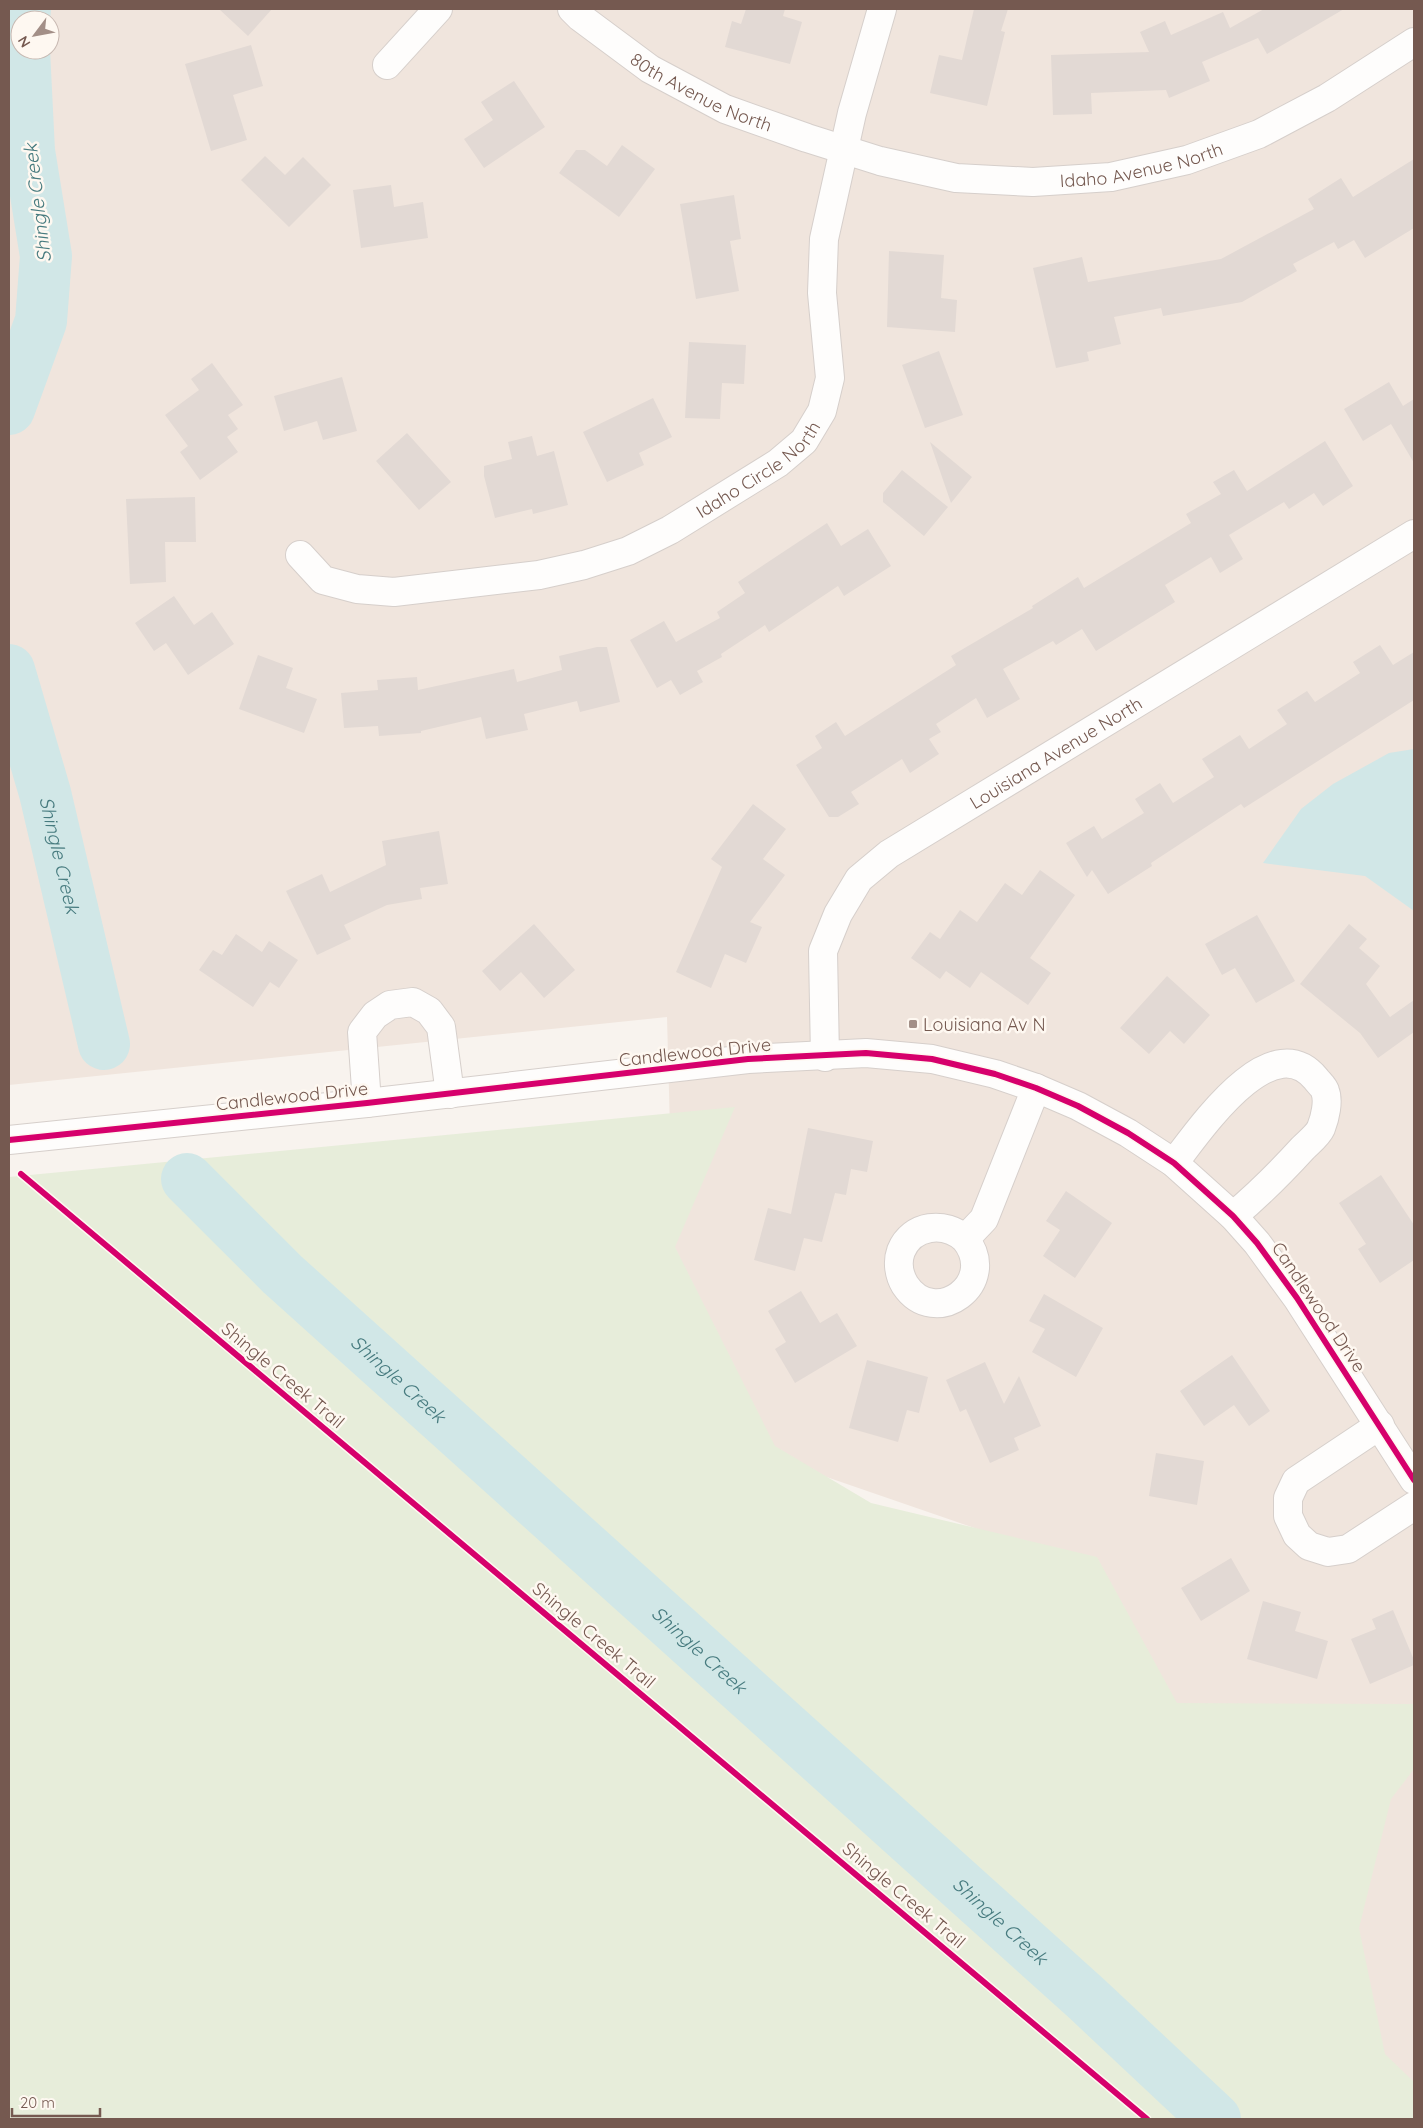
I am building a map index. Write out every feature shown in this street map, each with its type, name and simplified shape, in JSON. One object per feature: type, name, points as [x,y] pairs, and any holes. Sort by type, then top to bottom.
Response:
[{"type":"street","points":[[387,65],[438,9]]},
{"type":"street","name":"80th Avenue North","points":[[572,9],[650,70],[725,109],[844,149]]},
{"type":"street","name":"Idaho Circle North","points":[[300,555],[323,580],[358,589],[394,592],[539,575],[584,565],[628,550],[670,530],[778,463],[804,441],[822,410],[830,378],[822,293],[824,239],[852,113],[882,9]]},
{"type":"street","name":"Idaho Avenue North","points":[[844,149],[880,161],[956,178],[1034,182],[1111,177],[1188,160],[1259,134],[1328,98],[1414,42]]},
{"type":"street","name":"Louisiana Avenue North","points":[[825,1057],[823,951],[838,914],[859,879],[889,854],[1414,534]]},
{"type":"street","points":[[366,1103],[362,1032],[375,1015],[390,1005],[413,1002],[429,1011],[442,1027],[450,1094]]},
{"type":"street","name":"Candlewood Drive","points":[[9,1140],[450,1094],[748,1060],[825,1057],[866,1053],[932,1059],[995,1074],[1036,1088],[1078,1106],[1128,1133],[1174,1163],[1232,1216],[1257,1243],[1297,1298],[1414,1479]]},
{"type":"street","points":[[1174,1163],[1207,1122],[1239,1087],[1254,1074],[1276,1064],[1294,1063],[1312,1075],[1325,1091],[1326,1111],[1320,1130],[1267,1187],[1232,1216]]},
{"type":"street","points":[[965,1239],[984,1219],[1036,1088]]},
{"type":"street","points":[[1380,1424],[1296,1481],[1288,1498],[1288,1516],[1297,1535],[1309,1546],[1328,1552],[1348,1549],[1414,1506]]},
{"type":"shaded area","points":[[9,9],[1414,9],[1414,2103],[1167,1714],[1076,1563],[757,1453],[675,1316],[667,1017],[9,1085]]},
{"type":"shaded area","points":[[1414,749],[1414,911],[1365,876],[1263,863],[1301,809],[1333,784],[1389,753]]},
{"type":"green space","points":[[735,1107],[675,1247],[775,1446],[871,1503],[1097,1557],[1177,1703],[1414,1704],[1414,1769],[1391,1799],[1359,1928],[1385,2054],[1414,2082],[1414,2119],[9,2119],[9,1177]]},
{"type":"building","points":[[219,9],[272,9],[248,36]]},
{"type":"building","points":[[746,9],[785,9],[783,16],[802,22],[790,64],[725,47],[732,21],[741,24]]},
{"type":"building","points":[[974,9],[1008,9],[1001,31],[1005,32],[987,106],[930,93],[939,55],[962,60]]},
{"type":"building","points":[[1264,9],[1344,9],[1267,54],[1258,38],[1202,62],[1210,81],[1169,98],[1166,90],[1091,93],[1092,114],[1053,115],[1051,55],[1149,52],[1140,32],[1165,21],[1171,35],[1223,12],[1230,28]]},
{"type":"building","points":[[251,45],[263,86],[233,95],[247,140],[211,151],[185,64]]},
{"type":"building","points":[[514,81],[545,127],[484,168],[464,139],[493,120],[481,102]]},
{"type":"building","points":[[622,145],[655,169],[619,217],[559,173],[576,150],[585,150],[607,166]]},
{"type":"building","points":[[265,156],[285,175],[303,157],[331,185],[289,227],[241,180]]},
{"type":"building","points":[[1414,159],[1414,228],[1365,258],[1354,240],[1338,249],[1334,242],[1293,264],[1297,271],[1242,302],[1163,316],[1161,308],[1114,317],[1121,344],[1087,352],[1089,361],[1056,368],[1033,268],[1082,257],[1088,282],[1221,259],[1314,209],[1308,199],[1341,178],[1353,197]]},
{"type":"building","points":[[391,185],[394,207],[423,202],[428,238],[361,248],[353,190]]},
{"type":"building","points":[[734,195],[741,239],[730,241],[739,291],[696,299],[680,204]]},
{"type":"building","points":[[889,251],[944,255],[941,298],[957,300],[955,332],[887,327]]},
{"type":"building","points":[[689,342],[746,345],[744,384],[722,383],[720,419],[685,418]]},
{"type":"building","points":[[939,351],[963,415],[925,428],[902,365]]},
{"type":"building","points":[[212,363],[243,405],[228,415],[238,429],[227,437],[238,452],[200,480],[180,452],[188,446],[165,415],[199,390],[191,379]]},
{"type":"building","points":[[342,377],[357,431],[323,440],[317,421],[284,431],[274,396]]},
{"type":"building","points":[[1389,382],[1403,406],[1414,399],[1414,463],[1391,424],[1363,441],[1344,409]]},
{"type":"building","points":[[653,398],[672,437],[639,453],[644,465],[607,482],[583,432]]},
{"type":"building","points":[[407,433],[451,482],[419,510],[376,461]]},
{"type":"building","points":[[532,436],[537,456],[554,451],[568,505],[533,514],[532,509],[495,518],[484,476],[484,466],[512,459],[508,442]]},
{"type":"building","points":[[1325,441],[1353,486],[1323,506],[1314,493],[1289,509],[1284,502],[1229,535],[1243,559],[1220,573],[1211,557],[1165,585],[1175,602],[1096,651],[1082,629],[1056,645],[1053,641],[1003,669],[1020,699],[987,718],[976,698],[936,724],[941,732],[929,739],[939,754],[910,773],[902,759],[851,792],[859,804],[838,817],[829,817],[796,765],[822,748],[815,736],[836,722],[845,736],[956,665],[951,656],[1033,608],[1032,606],[1078,577],[1084,588],[1191,523],[1186,514],[1221,494],[1213,482],[1234,470],[1247,491]]},
{"type":"building","points":[[930,442],[972,477],[951,503]]},
{"type":"building","points":[[902,470],[948,507],[924,536],[883,502],[883,493]]},
{"type":"building","points":[[195,497],[196,542],[165,542],[166,582],[130,584],[126,499]]},
{"type":"building","points":[[827,523],[841,546],[868,529],[891,566],[844,596],[838,586],[769,632],[765,625],[721,654],[722,657],[697,671],[703,682],[680,695],[671,680],[657,688],[630,640],[664,621],[676,642],[720,618],[717,612],[745,593],[738,582]]},
{"type":"building","points":[[174,596],[194,625],[212,612],[234,644],[188,675],[166,643],[154,651],[135,623]]},
{"type":"building","points":[[1380,645],[1393,665],[1414,652],[1414,700],[1244,808],[1241,804],[1151,863],[1152,866],[1108,894],[1092,870],[1087,877],[1066,843],[1094,826],[1102,839],[1144,813],[1135,799],[1160,783],[1173,803],[1214,777],[1202,759],[1240,735],[1249,749],[1287,724],[1277,710],[1307,691],[1315,702],[1360,673],[1353,662]]},
{"type":"building","points":[[597,647],[607,647],[620,702],[580,712],[577,701],[524,714],[528,730],[486,739],[481,717],[421,731],[421,733],[379,736],[378,726],[344,728],[341,693],[378,690],[377,680],[417,677],[418,690],[514,669],[517,682],[562,670],[559,656]]},
{"type":"building","points":[[258,655],[293,668],[286,688],[317,699],[304,733],[239,709]]},
{"type":"building","points":[[753,804],[786,829],[763,859],[785,875],[750,922],[762,927],[746,963],[725,954],[711,988],[676,972],[722,867],[711,859]]},
{"type":"building","points":[[439,831],[448,884],[420,888],[422,899],[387,905],[344,925],[351,939],[317,955],[286,891],[322,874],[330,892],[386,865],[382,841]]},
{"type":"building","points":[[1040,870],[1075,895],[1030,958],[1051,973],[1028,1005],[981,972],[970,988],[946,971],[940,979],[911,958],[930,932],[940,939],[960,910],[977,922],[1005,883],[1022,895]]},
{"type":"building","points":[[1257,915],[1295,981],[1256,1003],[1235,968],[1222,975],[1205,944]]},
{"type":"building","points":[[534,924],[575,970],[544,998],[521,972],[500,991],[482,971]]},
{"type":"building","points":[[1349,924],[1367,939],[1359,948],[1380,966],[1366,984],[1390,1017],[1414,1000],[1414,1032],[1378,1058],[1360,1033],[1300,984]]},
{"type":"building","points":[[236,934],[262,952],[269,941],[298,960],[279,988],[270,982],[253,1007],[199,970],[213,950],[222,955]]},
{"type":"building","points":[[1167,976],[1210,1015],[1184,1044],[1170,1031],[1149,1054],[1120,1028]]},
{"type":"building","points":[[808,1128],[873,1141],[867,1172],[851,1169],[846,1195],[835,1193],[822,1242],[804,1238],[795,1271],[754,1260],[768,1208],[791,1214]]},
{"type":"building","points":[[1381,1175],[1414,1225],[1414,1260],[1380,1283],[1358,1249],[1366,1244],[1339,1203]]},
{"type":"building","points":[[1066,1191],[1112,1223],[1075,1278],[1043,1256],[1060,1230],[1046,1221]]},
{"type":"building","points":[[801,1291],[820,1323],[837,1313],[857,1346],[795,1383],[775,1349],[786,1342],[768,1311]]},
{"type":"building","points":[[1044,1294],[1103,1328],[1076,1377],[1032,1352],[1045,1329],[1029,1321]]},
{"type":"building","points":[[1232,1355],[1270,1411],[1249,1426],[1234,1405],[1204,1426],[1180,1391]]},
{"type":"building","points":[[867,1360],[928,1377],[919,1413],[907,1410],[898,1442],[849,1428]]},
{"type":"building","points":[[985,1362],[1004,1404],[1019,1376],[1041,1426],[1014,1438],[1019,1450],[990,1463],[966,1409],[960,1412],[946,1380]]},
{"type":"building","points":[[1156,1453],[1204,1461],[1197,1505],[1149,1496]]},
{"type":"building","points":[[1231,1558],[1250,1591],[1201,1621],[1181,1588]]},
{"type":"building","points":[[1263,1601],[1301,1612],[1295,1631],[1328,1641],[1317,1679],[1247,1659]]},
{"type":"building","points":[[1393,1610],[1414,1660],[1414,1665],[1370,1684],[1351,1639],[1376,1629],[1372,1619]]},
{"type":"waterway","name":"Shingle Creek","points":[[9,409],[41,321],[46,256],[29,151],[24,60]]},
{"type":"waterway","name":"Shingle Creek","points":[[9,670],[45,793],[104,1044]]},
{"type":"waterway","name":"Shingle Creek","points":[[187,1179],[282,1274],[1086,1998],[1215,2119]]},
{"type":"cycle path","points":[[9,1140],[367,1103],[748,1059],[866,1053],[932,1059],[995,1074],[1036,1088],[1078,1106],[1128,1133],[1174,1163],[1233,1216],[1257,1243],[1297,1298],[1414,1480]]},
{"type":"cycle path","name":"Shingle Creek Trail","points":[[21,1174],[1147,2119]]},
{"type":"place","name":"Louisiana Av N","points":[[913,1024]]}]
